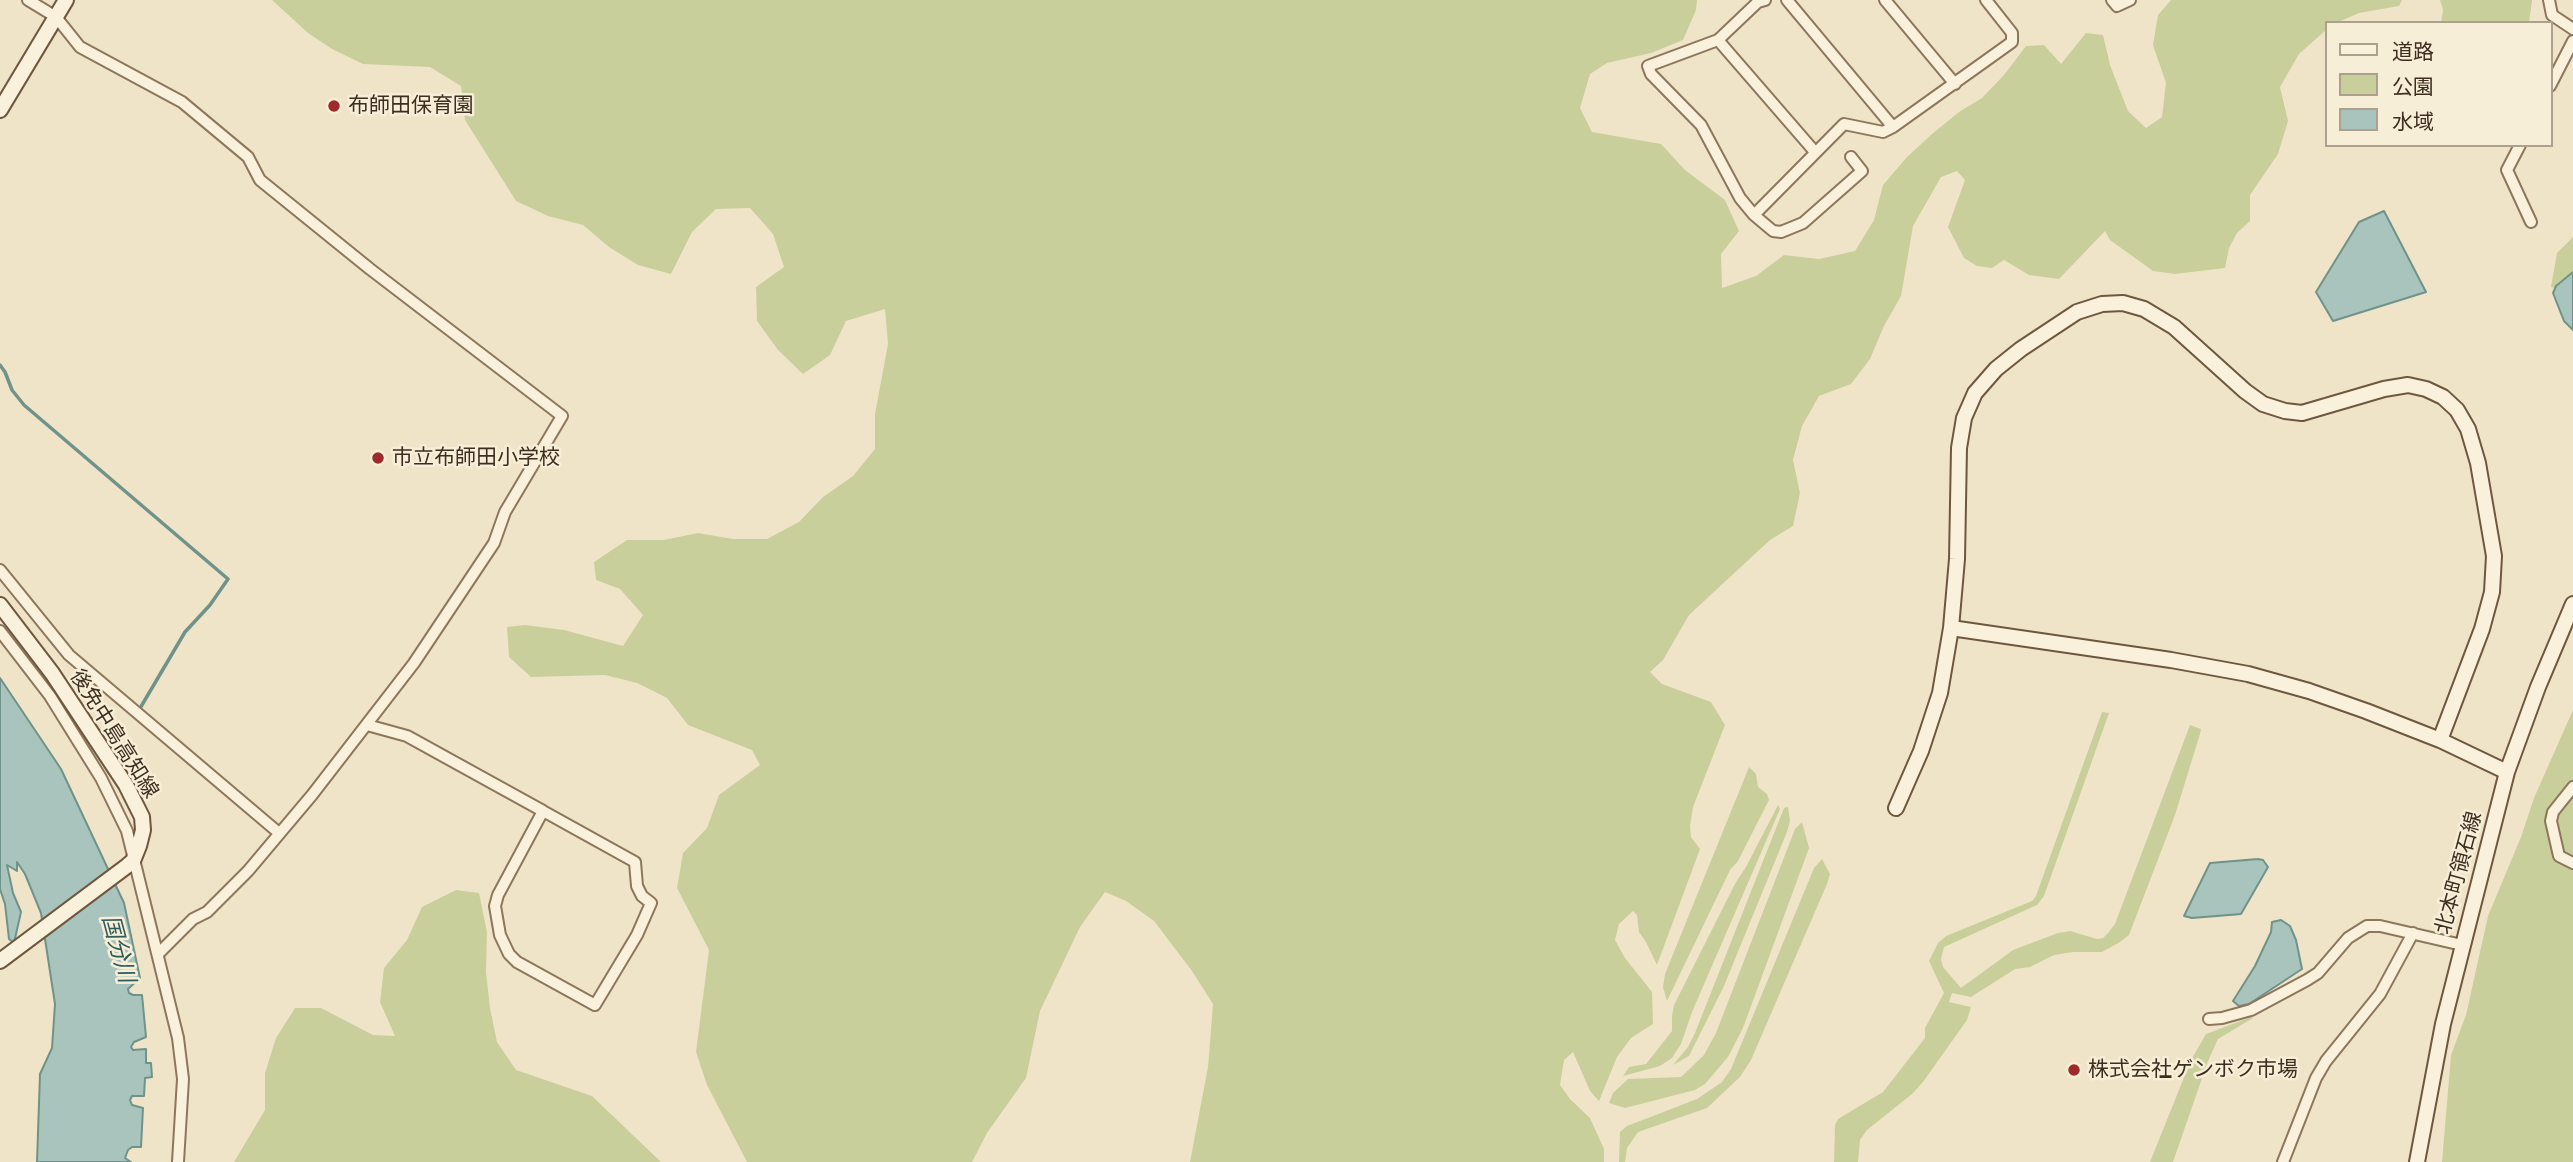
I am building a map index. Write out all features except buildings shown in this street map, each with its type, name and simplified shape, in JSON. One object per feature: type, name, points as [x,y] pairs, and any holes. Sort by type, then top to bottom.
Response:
[{"type":"street","points":[[28,0],[56,17],[80,47],[182,102],[248,157],[260,180],[370,270],[562,416],[505,512],[494,542],[414,663],[312,795],[248,871],[207,912],[193,919],[158,954]]},
{"type":"street","points":[[0,110],[66,0]]},
{"type":"street","points":[[1765,0],[1758,2],[1718,40],[1648,66],[1651,74],[1701,125],[1740,198],[1754,215],[1773,231],[1781,232],[1803,223],[1862,172],[1851,157]]},
{"type":"street","points":[[1787,0],[1893,127]]},
{"type":"street","points":[[1885,0],[1955,84]]},
{"type":"street","points":[[1754,215],[1844,124],[1883,132],[2012,42],[2012,33],[1986,0]]},
{"type":"street","points":[[2112,0],[2117,6],[2130,0]]},
{"type":"street","points":[[2550,1],[2552,15],[2573,29]]},
{"type":"street","points":[[1718,40],[1815,152]]},
{"type":"street","points":[[2552,82],[2573,41]]},
{"type":"street","points":[[2519,147],[2507,170],[2531,222]]},
{"type":"street","points":[[1896,808],[1922,751],[1940,692],[1951,628],[1957,559],[1959,448],[1964,418],[1975,393],[1996,369],[2077,312],[2102,304],[2123,303],[2144,309],[2174,327],[2245,391],[2263,404],[2284,411],[2302,413],[2384,389],[2408,385],[2443,397],[2457,410],[2468,429],[2478,463],[2494,556],[2492,592],[2482,629],[2440,740]]},
{"type":"street","points":[[0,570],[69,656],[279,833]]},
{"type":"street","name":"北本町領石線","points":[[2417,1162],[2443,1024],[2507,772],[2538,687],[2573,604]]},
{"type":"street","name":"後免中島高知線","points":[[0,605],[52,673],[136,803],[142,817],[143,830],[130,864]]},
{"type":"street","points":[[1951,628],[2248,674],[2332,699],[2440,740],[2507,772]]},
{"type":"street","points":[[0,631],[50,696],[101,778],[127,831],[130,864],[158,954],[178,1038],[183,1079],[179,1158]]},
{"type":"street","points":[[367,725],[407,736],[543,811],[635,862],[637,886],[642,896],[651,903],[637,935],[596,1004],[517,962],[509,954],[500,935],[495,906],[498,895],[543,811]]},
{"type":"street","points":[[2573,787],[2553,812],[2551,821],[2559,856],[2573,863]]},
{"type":"street","points":[[0,960],[130,864]]},
{"type":"street","points":[[2209,1019],[2251,1010],[2308,980],[2360,929],[2380,926],[2462,945]]},
{"type":"street","points":[[2283,1162],[2316,1078],[2326,1061],[2379,994],[2413,933]]},
{"type":"green space","points":[[272,0],[1697,0],[1696,10],[1683,40],[1651,53],[1607,63],[1590,74],[1580,108],[1592,132],[1661,144],[1685,170],[1725,200],[1739,231],[1721,254],[1722,288],[1756,276],[1784,255],[1819,259],[1855,251],[1874,220],[1883,185],[1932,134],[1982,98],[2026,46],[2044,45],[2061,64],[2086,33],[2103,35],[2110,65],[2128,111],[2146,128],[2162,117],[2166,83],[2153,45],[2158,15],[2171,0],[2402,0],[2399,6],[2359,13],[2341,21],[2324,21],[2324,32],[2299,54],[2280,87],[2288,121],[2278,154],[2250,195],[2250,221],[2237,233],[2229,248],[2225,268],[2175,274],[2153,271],[2110,240],[2105,231],[2059,279],[2029,275],[2004,260],[1992,268],[1977,266],[1964,258],[1948,227],[1965,180],[1957,171],[1941,177],[1913,226],[1901,296],[1870,359],[1851,384],[1819,396],[1802,426],[1793,460],[1800,493],[1793,526],[1770,540],[1689,615],[1663,660],[1650,672],[1662,684],[1711,702],[1725,725],[1693,807],[1691,837],[1700,849],[1657,965],[1639,932],[1637,915],[1633,911],[1619,924],[1615,940],[1625,958],[1652,992],[1653,1024],[1631,1038],[1617,1057],[1599,1101],[1590,1091],[1573,1052],[1564,1060],[1560,1085],[1590,1118],[1604,1149],[1604,1162],[1190,1162],[1208,1067],[1213,1004],[1154,921],[1126,901],[1105,892],[1080,927],[1040,1011],[1026,1078],[987,1133],[972,1162],[747,1162],[707,1085],[696,1052],[709,950],[677,888],[683,853],[707,828],[719,795],[760,765],[752,750],[688,725],[667,698],[637,683],[605,675],[531,677],[509,657],[507,627],[525,625],[564,630],[623,646],[643,615],[620,589],[596,580],[594,562],[627,540],[664,540],[698,533],[733,539],[767,539],[799,522],[823,497],[853,476],[875,449],[875,414],[888,344],[885,309],[846,321],[830,355],[803,374],[778,350],[757,321],[756,287],[784,267],[773,234],[750,208],[716,209],[692,232],[671,274],[638,265],[609,247],[583,225],[548,216],[516,201],[465,120],[461,86],[430,67],[363,64],[332,49],[308,33]]},
{"type":"green space","points":[[2440,0],[2532,0],[2529,21],[2441,21],[2443,10]]},
{"type":"green space","points":[[2573,237],[2573,283],[2562,290],[2551,287],[2557,253]]},
{"type":"green space","points":[[2573,710],[2573,1162],[2442,1162],[2451,1055],[2466,1015],[2488,916],[2534,798]]},
{"type":"green space","points":[[2102,712],[2109,713],[2044,896],[2037,905],[1944,947],[1941,959],[1943,967],[1961,988],[2013,950],[2058,933],[2070,931],[2097,939],[2103,938],[2115,924],[2190,725],[2201,729],[2200,734],[2175,815],[2129,935],[2102,952],[2054,955],[2030,967],[2015,969],[1971,997],[1952,993],[1949,1002],[1971,1007],[1967,1020],[1923,1082],[1867,1130],[1860,1140],[1858,1162],[1834,1162],[1835,1125],[1838,1119],[1883,1092],[1925,1038],[1925,1028],[1944,993],[1929,961],[1938,943],[1946,936],[2032,901],[2036,896]]},
{"type":"green space","points":[[1749,767],[1756,774],[1758,787],[1767,794],[1769,800],[1738,861],[1730,870],[1667,1001],[1663,987],[1665,974]]},
{"type":"green space","points":[[1778,805],[1780,809],[1692,1012],[1681,1044],[1672,1058],[1660,1066],[1623,1076],[1629,1067],[1646,1064],[1672,1031],[1674,1005]]},
{"type":"green space","points":[[1788,807],[1790,821],[1787,832],[1724,986],[1689,1056],[1673,1065],[1688,1047],[1695,1033],[1784,808]]},
{"type":"green space","points":[[1802,822],[1809,848],[1743,1028],[1728,1057],[1705,1084],[1695,1090],[1625,1108],[1609,1103],[1613,1093],[1628,1079],[1681,1077],[1704,1055],[1716,1033],[1795,829]]},
{"type":"green space","points":[[1822,859],[1830,874],[1827,884],[1751,1060],[1740,1077],[1707,1108],[1638,1132],[1627,1148],[1625,1162],[1619,1162],[1620,1132],[1627,1126],[1697,1099],[1722,1082],[1731,1069],[1814,868]]},
{"type":"green space","points":[[456,890],[479,893],[487,932],[486,972],[497,1042],[516,1070],[592,1096],[661,1162],[234,1162],[265,1110],[265,1073],[276,1038],[295,1008],[321,1008],[373,1035],[395,1036],[380,1002],[384,968],[407,940],[422,907]]},
{"type":"green space","points":[[2253,1018],[2218,1039],[2173,1162],[2150,1162],[2191,1060],[2206,1034]]},
{"type":"water","points":[[2384,211],[2426,292],[2333,321],[2316,292],[2359,222]]},
{"type":"water","points":[[2573,272],[2573,330],[2564,321],[2553,293],[2556,286]]},
{"type":"water","name":"国分川","points":[[0,678],[61,769],[124,903],[140,978],[128,989],[133,995],[142,995],[146,1037],[134,1042],[131,1047],[133,1050],[146,1049],[146,1063],[151,1063],[152,1077],[145,1078],[144,1096],[132,1096],[130,1100],[132,1105],[143,1108],[141,1147],[132,1147],[125,1158],[131,1162],[37,1162],[40,1074],[52,1048],[55,1004],[41,913],[25,874],[17,862],[17,871],[7,865],[13,893],[21,912],[14,943],[9,939],[5,904],[0,889]]},
{"type":"water","points":[[2263,860],[2268,867],[2241,914],[2192,918],[2184,916],[2210,863]]},
{"type":"water","points":[[2281,920],[2290,926],[2296,940],[2302,969],[2249,1004],[2239,1006],[2233,1001],[2255,966],[2271,932],[2272,922]]},
{"type":"waterway","points":[[0,365],[12,390],[24,405],[228,579],[210,605],[185,632],[139,710]]},
{"type":"place","name":"布師田保育園","points":[[334,106]]},
{"type":"place","name":"市立布師田小学校","points":[[378,458]]},
{"type":"place","name":"株式会社ゲンボク市場","points":[[2074,1070]]}]
